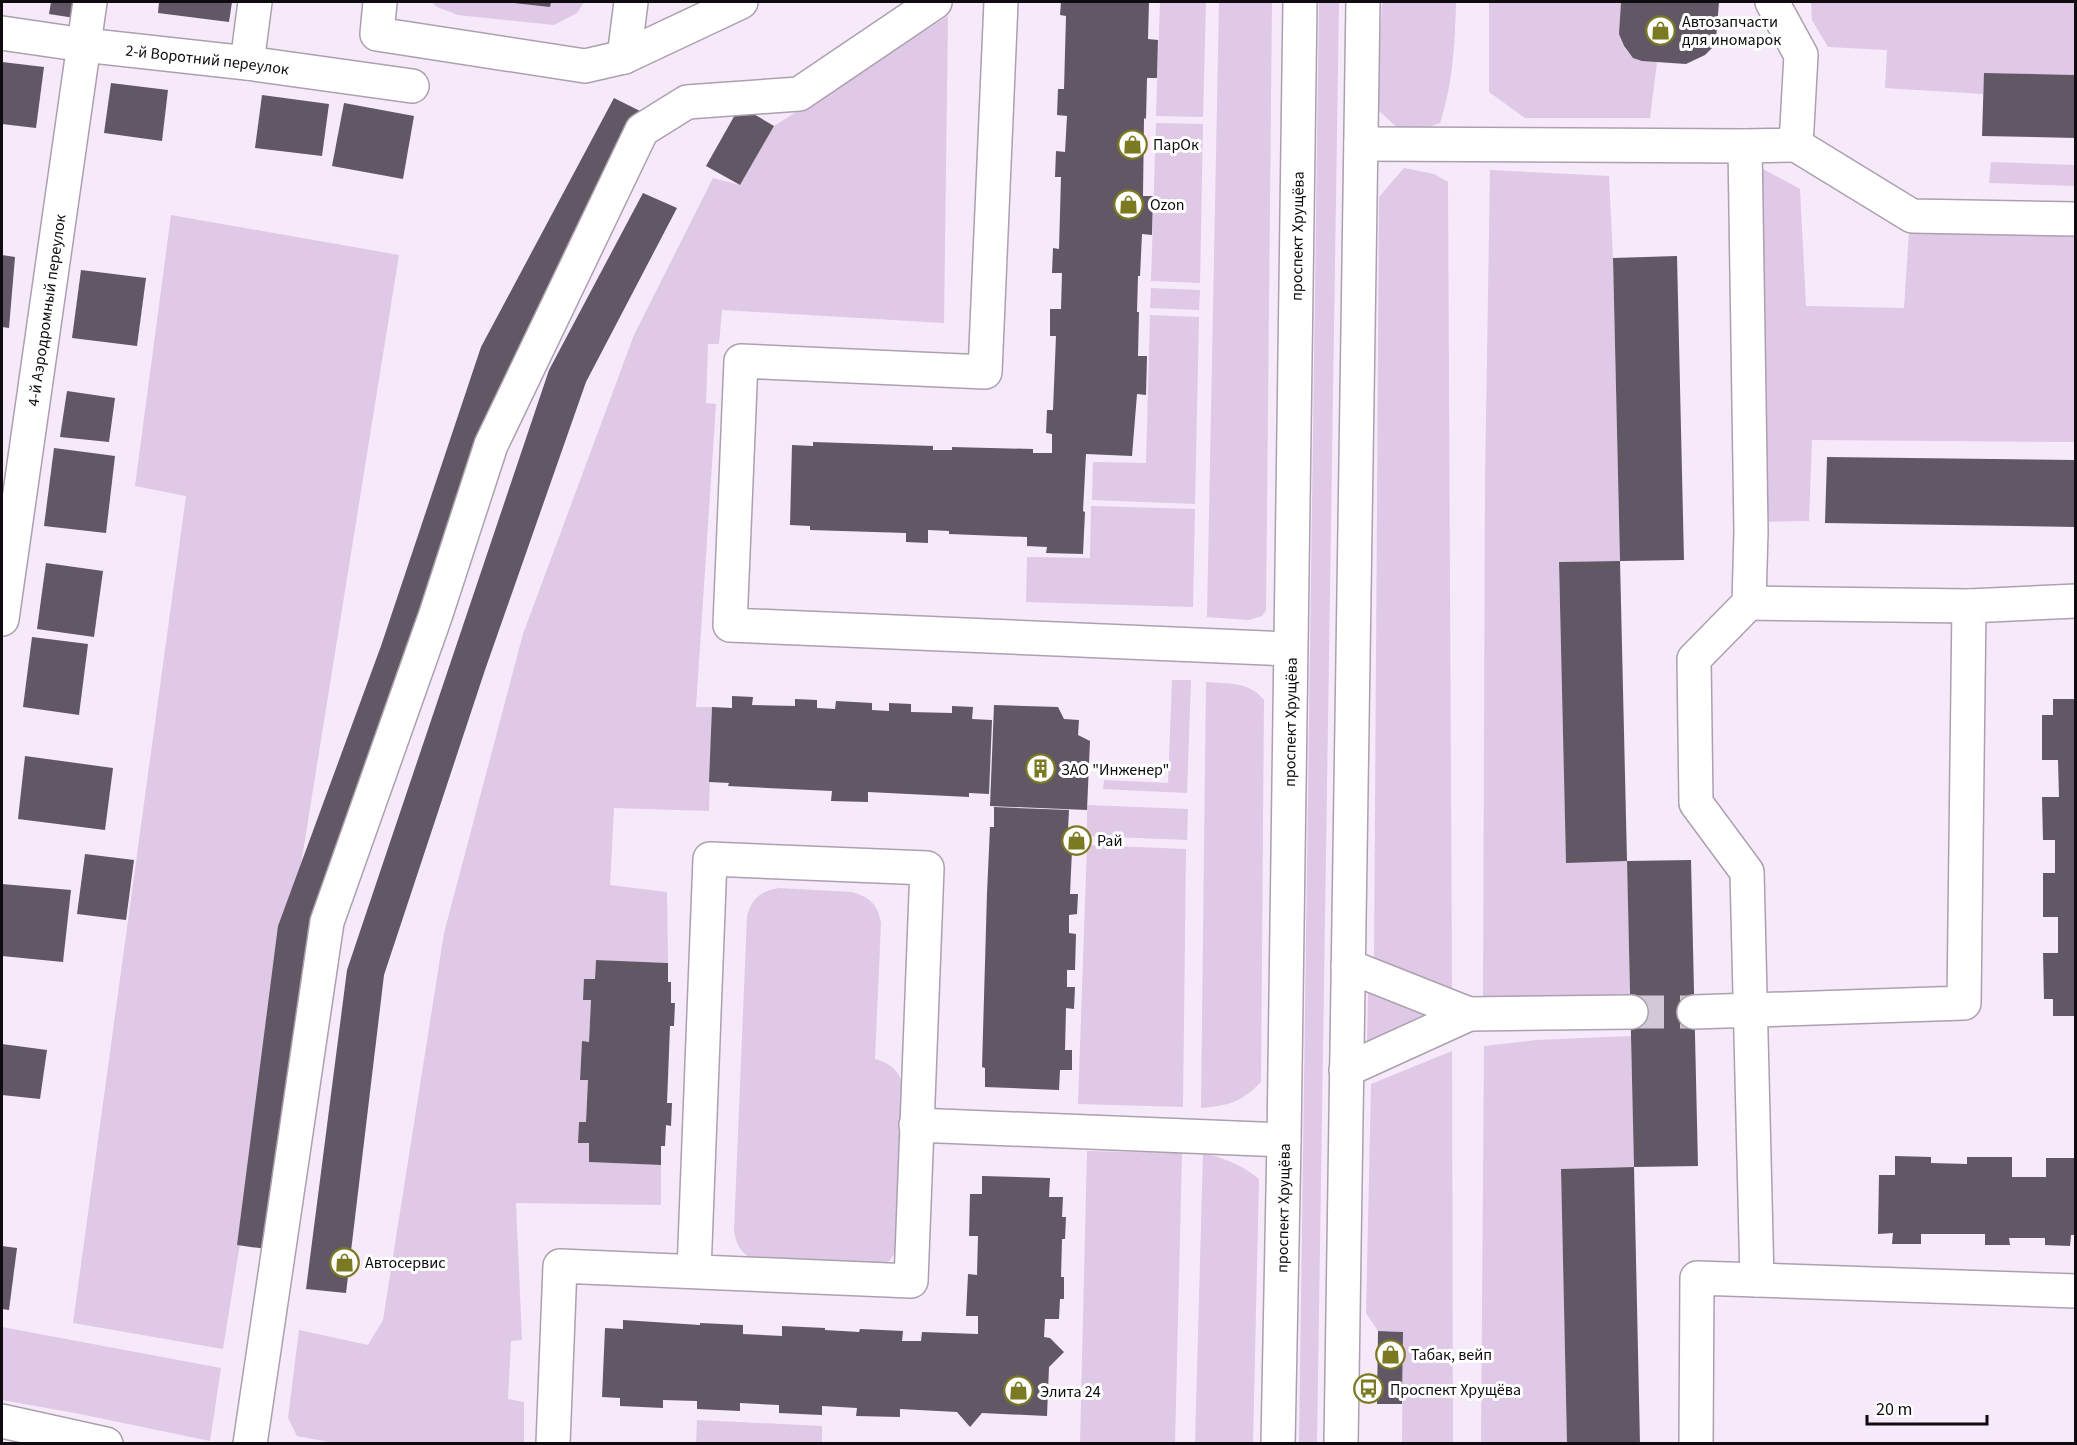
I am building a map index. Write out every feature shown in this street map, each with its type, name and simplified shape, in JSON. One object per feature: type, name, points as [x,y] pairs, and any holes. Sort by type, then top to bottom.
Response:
[{"type":"main road","name":"4-й Аэродромный переулок","points":[[2,619],[90,2]]},
{"type":"main road","points":[[247,63],[255,2]]},
{"type":"main road","points":[[380,2],[377,34],[585,66],[624,57],[741,2]]},
{"type":"main road","points":[[624,57],[631,2]]},
{"type":"main road","points":[[250,1443],[327,922],[436,614],[491,445],[642,130],[687,102],[799,94],[935,2]]},
{"type":"main road","points":[[1001,2],[985,372],[741,361],[730,625],[1290,649]]},
{"type":"main road","name":"проспект Хрущёва","points":[[1278,1443],[1300,2]]},
{"type":"main road","points":[[1341,1443],[1363,2]]},
{"type":"main road","points":[[1772,2],[1801,55],[1796,145]]},
{"type":"main road","name":"2-й Воротний переулок","points":[[2,33],[412,86]]},
{"type":"main road","points":[[1360,144],[1796,145],[1912,216],[2076,219]]},
{"type":"main road","points":[[1745,146],[1751,531],[1749,603],[1694,659],[1694,671],[1696,803],[1747,872],[1757,1280]]},
{"type":"main road","points":[[1749,603],[1969,606],[2076,601]]},
{"type":"main road","points":[[1694,1012],[1964,1003],[1969,606]]},
{"type":"main road","points":[[553,1443],[560,1266],[911,1281],[927,868],[710,859],[694,1271]]},
{"type":"main road","points":[[1348,966],[1469,1014],[1630,1012]]},
{"type":"main road","points":[[1346,1070],[1469,1014]]},
{"type":"main road","points":[[916,1125],[1284,1140]]},
{"type":"main road","points":[[1696,1443],[1697,1278],[2076,1291]]},
{"type":"main road","points":[[2,1421],[47,1437],[106,1443]]},
{"type":"shaded area","points":[[431,2],[584,2],[577,13],[554,25],[458,15],[437,7]]},
{"type":"shaded area","points":[[1160,2],[1206,2],[1203,117],[1156,116]]},
{"type":"shaded area","points":[[1219,2],[1272,2],[1266,610],[1262,616],[1249,620],[1207,617]]},
{"type":"shaded area","points":[[1319,2],[1339,2],[1317,1443],[1299,1444]]},
{"type":"shaded area","points":[[1382,2],[1456,2],[1451,78],[1440,123],[1420,130],[1401,131],[1377,109]]},
{"type":"shaded area","points":[[1489,2],[1621,2],[1622,44],[1633,56],[1657,62],[1650,118],[1525,118],[1489,92]]},
{"type":"shaded area","points":[[1811,2],[2075,2],[2075,75],[1985,73],[1983,94],[1885,88],[1887,50],[1828,47],[1812,20]]},
{"type":"shaded area","points":[[948,16],[944,323],[722,310],[719,344],[708,344],[706,403],[716,404],[696,707],[712,707],[709,811],[614,808],[610,885],[667,892],[668,963],[596,960],[595,979],[584,979],[591,1000],[589,1042],[582,1042],[580,1080],[588,1080],[586,1122],[579,1122],[578,1142],[589,1143],[589,1162],[661,1165],[661,1205],[516,1203],[522,1340],[511,1341],[508,1399],[524,1402],[524,1443],[333,1443],[297,1436],[288,1418],[299,1330],[368,1345],[383,1320],[444,933],[523,634],[634,335],[713,178],[740,185],[774,126]]},
{"type":"shaded area","points":[[1156,123],[1203,124],[1200,283],[1151,281]]},
{"type":"shaded area","points":[[1991,162],[2075,165],[2075,186],[1989,183]]},
{"type":"shaded area","points":[[1404,168],[1434,174],[1448,182],[1452,991],[1374,962],[1379,197]]},
{"type":"shaded area","points":[[1763,169],[1800,189],[1806,306],[1904,308],[1909,232],[2075,236],[2075,442],[1812,440],[1809,521],[1759,522],[1754,179]]},
{"type":"shaded area","points":[[1490,170],[1609,176],[1620,561],[1559,562],[1566,862],[1627,861],[1630,996],[1483,998],[1485,481]]},
{"type":"shaded area","points":[[171,215],[399,255],[223,1349],[73,1323],[186,496],[135,486]]},
{"type":"shaded area","points":[[1151,288],[1200,290],[1199,310],[1150,308]]},
{"type":"shaded area","points":[[1150,315],[1199,317],[1195,504],[1092,500],[1093,462],[1146,463]]},
{"type":"shaded area","points":[[1091,506],[1195,509],[1193,607],[1026,602],[1027,557],[1090,558]]},
{"type":"shaded area","points":[[1172,680],[1191,680],[1187,793],[1103,789],[1104,780],[1168,783]]},
{"type":"shaded area","points":[[1206,682],[1245,686],[1264,700],[1261,1082],[1234,1102],[1201,1108]]},
{"type":"shaded area","points":[[1087,805],[1188,809],[1187,840],[1087,836]]},
{"type":"shaded area","points":[[1087,845],[1186,849],[1183,1107],[1078,1104]]},
{"type":"shaded area","points":[[779,888],[852,892],[864,896],[872,903],[880,917],[875,1059],[895,1070],[901,1079],[904,1091],[896,1252],[889,1261],[879,1267],[751,1259],[741,1250],[735,1236],[747,916],[758,896]]},
{"type":"shaded area","points":[[1368,990],[1441,1017],[1367,1046]]},
{"type":"shaded area","points":[[1631,1036],[1634,1167],[1561,1169],[1567,1443],[1481,1444],[1484,1046],[1536,1040]]},
{"type":"shaded area","points":[[1452,1051],[1453,1443],[1402,1443],[1403,1332],[1378,1331],[1366,1313],[1371,1084]]},
{"type":"shaded area","points":[[1087,1151],[1182,1153],[1175,1443],[1080,1443]]},
{"type":"shaded area","points":[[1203,1153],[1219,1157],[1245,1169],[1259,1179],[1253,1443],[1195,1443]]},
{"type":"shaded area","points":[[2,1327],[221,1368],[210,1441],[2,1400]]},
{"type":"shaded area","points":[[697,1420],[822,1426],[822,1443],[696,1443]]},
{"type":"building","points":[[51,2],[83,2],[81,19],[49,14]]},
{"type":"building","points":[[159,2],[232,2],[229,22],[158,13]]},
{"type":"building","points":[[514,2],[551,2],[550,7]]},
{"type":"building","points":[[1061,2],[1149,2],[1148,39],[1158,40],[1157,78],[1147,78],[1146,119],[1144,118],[1143,196],[1153,196],[1152,235],[1142,234],[1140,276],[1138,276],[1138,356],[1147,356],[1146,395],[1137,394],[1132,456],[1086,454],[1083,554],[1046,553],[1047,547],[1027,546],[1027,537],[949,534],[949,531],[928,530],[928,543],[906,542],[906,533],[810,530],[810,526],[790,525],[792,445],[813,446],[813,442],[933,446],[933,450],[952,450],[952,447],[1033,449],[1033,453],[1052,453],[1052,434],[1046,433],[1047,410],[1053,410],[1056,336],[1050,336],[1050,309],[1061,309],[1062,273],[1052,273],[1053,248],[1059,249],[1061,177],[1055,177],[1056,151],[1065,152],[1067,116],[1057,115],[1058,89],[1064,89],[1066,16],[1060,15]]},
{"type":"building","points":[[1621,2],[1719,2],[1716,39],[1712,48],[1705,55],[1686,64],[1642,61],[1633,58],[1619,34]]},
{"type":"building","points":[[2,62],[44,67],[36,128],[2,124]]},
{"type":"building","points":[[1984,73],[2076,75],[2076,138],[1982,136]]},
{"type":"building","points":[[111,83],[168,90],[162,141],[104,133]]},
{"type":"building","points":[[262,95],[329,104],[322,156],[255,148]]},
{"type":"building","points":[[614,98],[646,114],[508,375],[326,906],[273,1250],[237,1245],[278,926],[381,646],[481,347]]},
{"type":"building","points":[[344,103],[414,116],[403,179],[332,166]]},
{"type":"building","points":[[740,106],[774,126],[740,185],[706,166]]},
{"type":"building","points":[[643,193],[677,208],[586,382],[485,670],[384,975],[346,1293],[306,1289],[347,970],[549,370]]},
{"type":"building","points":[[2,255],[15,257],[9,328],[2,327]]},
{"type":"building","points":[[1677,256],[1684,560],[1620,561],[1613,258]]},
{"type":"building","points":[[81,270],[146,278],[137,346],[72,338]]},
{"type":"building","points":[[67,391],[115,398],[109,442],[60,437]]},
{"type":"building","points":[[54,448],[115,456],[106,533],[44,526]]},
{"type":"building","points":[[1827,457],[2076,460],[2076,527],[1825,523]]},
{"type":"building","points":[[1620,561],[1627,861],[1566,863],[1559,562]]},
{"type":"building","points":[[46,563],[103,571],[94,637],[37,629]]},
{"type":"building","points":[[32,637],[88,644],[79,715],[23,707]]},
{"type":"building","points":[[732,696],[753,697],[752,705],[795,706],[795,699],[817,700],[817,708],[835,709],[836,701],[872,703],[872,710],[889,711],[889,703],[911,704],[911,712],[952,713],[952,706],[973,707],[972,719],[992,720],[989,794],[969,793],[969,797],[868,792],[868,802],[831,801],[832,791],[728,786],[729,783],[709,782],[712,707],[732,708]]},
{"type":"building","points":[[2053,699],[2076,699],[2076,1016],[2053,1016],[2053,999],[2044,999],[2043,953],[2058,953],[2058,917],[2043,917],[2043,873],[2055,873],[2055,840],[2043,840],[2042,797],[2059,797],[2058,760],[2042,760],[2042,715],[2053,715]]},
{"type":"building","name":"ЗАО \"Инженер\"","points":[[994,705],[1058,707],[1064,719],[1079,720],[1078,735],[1090,741],[1087,810],[990,806]]},
{"type":"building","points":[[25,756],[113,768],[105,830],[18,819]]},
{"type":"building","points":[[994,807],[1069,810],[1068,830],[1080,830],[1079,851],[1072,850],[1070,894],[1078,894],[1077,914],[1069,915],[1069,933],[1076,934],[1075,970],[1067,970],[1067,987],[1075,987],[1074,1009],[1066,1008],[1065,1050],[1072,1050],[1072,1070],[1060,1070],[1059,1090],[985,1087],[985,1068],[982,1067],[987,893],[990,827],[994,827]]},
{"type":"building","points":[[85,854],[134,860],[126,920],[77,914]]},
{"type":"building","points":[[1691,860],[1698,1166],[1634,1167],[1627,861]]},
{"type":"building","points":[[2,884],[71,890],[63,962],[2,956]]},
{"type":"building","points":[[596,960],[668,963],[671,1003],[675,1003],[674,1026],[670,1026],[667,1103],[672,1103],[671,1126],[666,1125],[665,1146],[661,1146],[661,1165],[589,1162],[589,1143],[578,1143],[579,1122],[586,1122],[588,1080],[580,1080],[582,1041],[589,1042],[591,1000],[583,1000],[584,979],[595,979]]},
{"type":"building","points":[[2,1044],[47,1050],[40,1099],[2,1095]]},
{"type":"building","points":[[1895,1156],[1931,1157],[1931,1163],[1967,1164],[1967,1157],[2012,1157],[2012,1177],[2046,1177],[2046,1158],[2076,1158],[2076,1235],[2071,1235],[2070,1246],[2045,1245],[2045,1238],[2009,1238],[2010,1245],[1985,1245],[1985,1234],[1921,1234],[1921,1244],[1892,1244],[1893,1233],[1878,1234],[1879,1175],[1895,1175]]},
{"type":"building","points":[[1634,1167],[1640,1444],[1567,1444],[1561,1169]]},
{"type":"building","points":[[982,1176],[1050,1178],[1049,1197],[1063,1197],[1062,1217],[1066,1217],[1065,1239],[1062,1239],[1061,1277],[1064,1277],[1064,1299],[1060,1299],[1059,1319],[1045,1319],[1044,1337],[1050,1338],[1064,1352],[1049,1367],[1047,1416],[982,1413],[970,1427],[957,1412],[900,1409],[900,1417],[856,1416],[857,1408],[822,1406],[822,1415],[779,1413],[779,1405],[740,1403],[740,1411],[697,1409],[697,1401],[663,1400],[663,1408],[620,1406],[620,1398],[602,1397],[605,1328],[623,1329],[623,1320],[743,1325],[743,1334],[782,1336],[782,1326],[859,1332],[860,1329],[903,1331],[902,1341],[921,1341],[922,1332],[978,1334],[978,1316],[966,1316],[968,1274],[977,1275],[978,1236],[969,1236],[970,1194],[982,1194]]},
{"type":"building","points":[[2,1246],[17,1248],[9,1310],[2,1309]]},
{"type":"building","name":"Табак, вейп","points":[[1378,1331],[1403,1332],[1402,1404],[1377,1404]]},
{"type":"tunnel","points":[[1631,1012],[1694,1012]]},
{"type":"place","name":"Автозапчасти для иномарок","points":[[1661,30]]},
{"type":"place","name":"ПарОк","points":[[1132,144]]},
{"type":"place","name":"Ozon","points":[[1129,204]]},
{"type":"place","name":"ЗАО \"Инженер\"","points":[[1040,769]]},
{"type":"place","name":"Рай","points":[[1076,840]]},
{"type":"place","name":"Автосервис","points":[[344,1262]]},
{"type":"place","name":"Табак, вейп","points":[[1390,1354]]},
{"type":"place","name":"Проспект Хрущёва","points":[[1369,1389]]},
{"type":"place","name":"Элита 24","points":[[1019,1391]]}]
